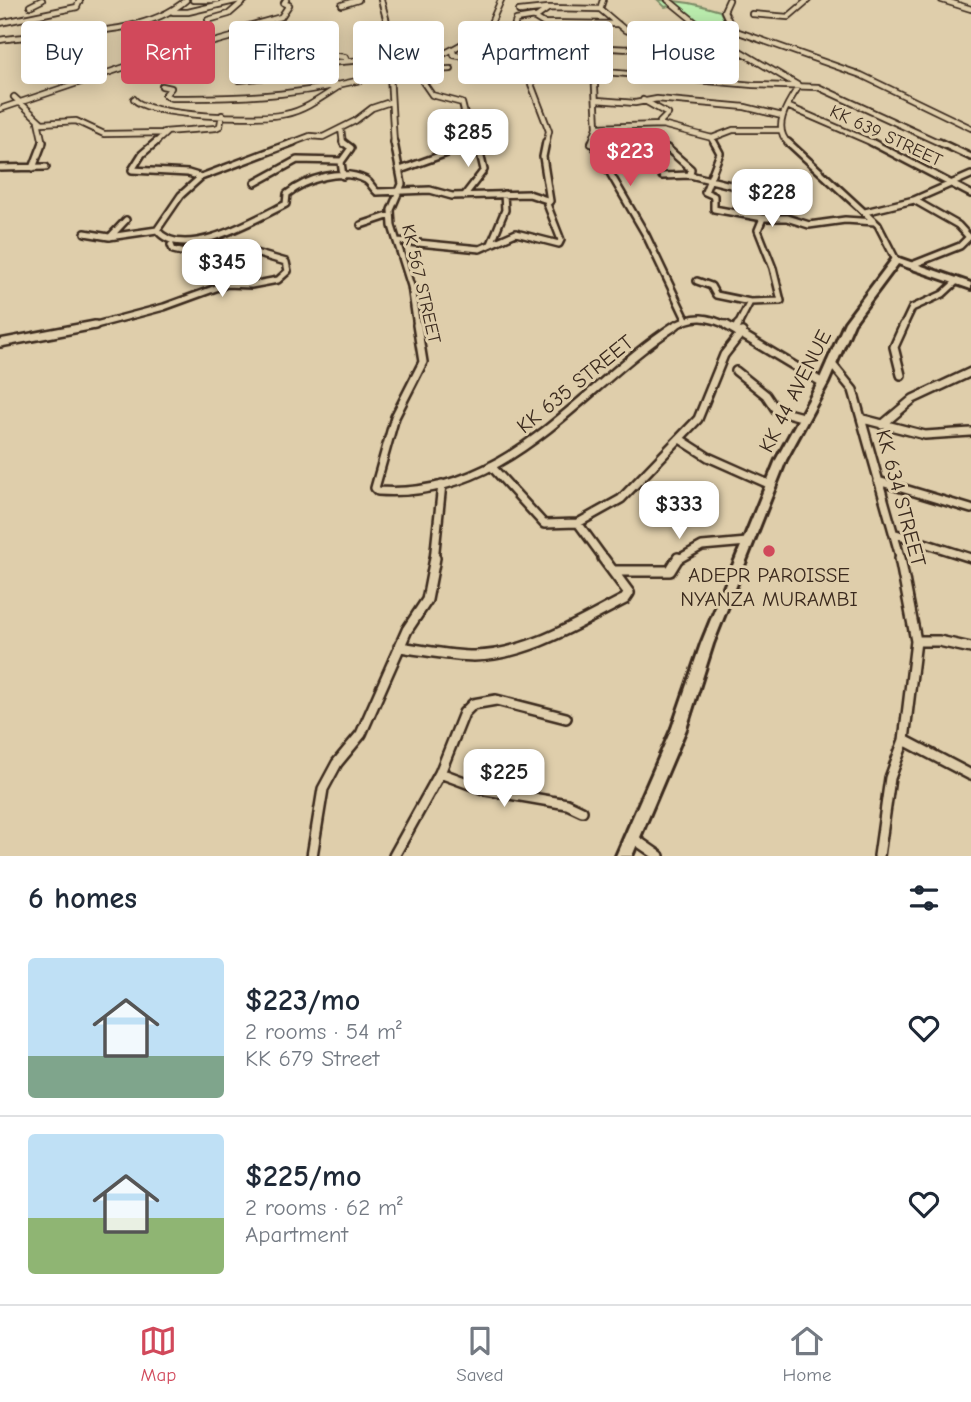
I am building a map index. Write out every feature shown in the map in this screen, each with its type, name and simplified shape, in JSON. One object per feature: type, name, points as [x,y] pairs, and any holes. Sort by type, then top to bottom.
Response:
[{"type":"main road","points":[[896,260],[971,286]]},
{"type":"main road","name":"KK 44 AVENUE","points":[[624,856],[679,729],[707,643],[747,542],[802,417],[823,383],[850,322],[896,260]]},
{"type":"street","points":[[30,6],[42,0]]},
{"type":"street","points":[[0,23],[76,7],[80,0]]},
{"type":"street","points":[[172,12],[186,0]]},
{"type":"street","points":[[193,0],[217,0]]},
{"type":"street","points":[[0,40],[113,28],[172,12],[188,12],[239,0]]},
{"type":"street","points":[[208,20],[229,14],[233,7],[245,0]]},
{"type":"street","points":[[0,109],[134,64],[232,37],[245,26],[281,17],[289,5],[284,3],[286,0]]},
{"type":"street","points":[[342,5],[358,0]]},
{"type":"street","name":"KK 567 STREET","points":[[381,0],[384,21]]},
{"type":"street","points":[[492,21],[501,0]]},
{"type":"street","points":[[600,9],[603,0]]},
{"type":"street","points":[[668,0],[706,31],[799,86]]},
{"type":"street","points":[[729,0],[724,11],[733,30],[861,75],[926,110],[971,128]]},
{"type":"street","points":[[751,14],[788,17],[808,0]]},
{"type":"street","points":[[942,0],[971,9]]},
{"type":"street","points":[[960,6],[971,0]]},
{"type":"street","points":[[515,21],[535,17],[549,8]]},
{"type":"street","points":[[519,12],[549,8],[600,9],[627,30]]},
{"type":"street","points":[[535,17],[540,21]]},
{"type":"street","points":[[613,24],[618,24]]},
{"type":"street","points":[[444,57],[458,47]]},
{"type":"street","points":[[453,51],[454,55],[458,56]]},
{"type":"street","points":[[339,56],[345,57],[347,61]]},
{"type":"street","points":[[339,62],[353,61]]},
{"type":"street","points":[[444,70],[451,69]]},
{"type":"street","points":[[613,73],[824,89],[971,157]]},
{"type":"street","points":[[162,86],[171,88],[165,95],[171,98],[214,100],[284,95],[302,90],[338,87],[353,82]]},
{"type":"street","points":[[335,84],[338,87]]},
{"type":"street","name":"KK 567 STREET","points":[[389,84],[402,184],[391,215],[420,328],[422,368]]},
{"type":"street","points":[[424,84],[433,96],[449,97],[462,103],[468,120]]},
{"type":"street","points":[[398,241],[480,249],[516,233],[559,244],[561,240],[547,204],[550,201],[543,157],[549,131],[531,84]]},
{"type":"street","points":[[595,84],[597,127],[591,144],[596,157],[646,235],[686,319],[700,316],[739,331],[823,383]]},
{"type":"street","points":[[799,86],[782,116],[780,130],[795,152],[875,222],[885,234],[896,260]]},
{"type":"street","points":[[134,99],[139,106],[169,114],[284,115],[311,105],[338,87]]},
{"type":"street","points":[[14,97],[27,107],[38,121],[43,143],[33,168]]},
{"type":"street","points":[[597,100],[635,103],[643,100],[745,107],[782,116]]},
{"type":"street","points":[[643,100],[668,114],[660,122],[662,125]]},
{"type":"street","points":[[85,233],[109,237],[157,230],[181,195],[201,177],[310,136],[323,136],[341,128],[369,109],[390,102]]},
{"type":"street","name":"KK 639 STREET","points":[[787,106],[898,154],[971,194]]},
{"type":"street","points":[[38,121],[81,122],[104,134],[216,128],[220,126],[222,115]]},
{"type":"street","points":[[400,170],[450,152],[460,141],[464,129],[462,125],[468,120],[488,119],[488,126]]},
{"type":"street","points":[[597,127],[662,125],[711,138],[733,130],[780,130]]},
{"type":"street","points":[[341,128],[343,144],[351,148],[342,161],[343,176]]},
{"type":"street","points":[[164,132],[167,134],[142,154],[132,170],[188,173],[201,177]]},
{"type":"street","points":[[711,138],[720,153],[705,192],[714,196],[714,209],[763,218],[787,218],[808,225],[845,220],[875,222]]},
{"type":"street","points":[[460,141],[480,143],[484,146],[480,153],[484,170],[463,196]]},
{"type":"street","points":[[667,148],[692,170],[690,175]]},
{"type":"street","points":[[255,183],[297,160],[342,161]]},
{"type":"street","points":[[0,168],[46,167]]},
{"type":"street","points":[[662,176],[690,175],[775,197],[780,186],[777,177]]},
{"type":"street","points":[[865,212],[914,200],[971,175]]},
{"type":"street","points":[[171,245],[238,229],[286,204],[287,194],[300,184],[343,176],[366,180],[374,192],[430,190],[463,196],[529,194],[550,201]]},
{"type":"street","points":[[491,245],[505,210],[504,194]]},
{"type":"street","points":[[912,265],[960,246],[970,237],[970,234],[914,200]]},
{"type":"street","points":[[360,225],[391,215]]},
{"type":"street","points":[[697,281],[711,286],[716,295],[750,302],[781,301],[773,268],[758,230],[763,218]]},
{"type":"street","points":[[109,237],[126,220]]},
{"type":"street","points":[[0,343],[58,333],[123,317],[227,284],[251,285],[278,280],[288,271],[286,262],[269,256],[181,253],[160,239],[157,230]]},
{"type":"street","points":[[901,374],[894,347],[912,307],[943,294],[957,281]]},
{"type":"street","points":[[491,466],[544,524],[578,523],[621,499],[698,419],[724,355],[739,331],[750,302]]},
{"type":"street","name":"KK 635 STREET","points":[[422,368],[395,416],[375,488],[383,491],[442,484],[491,466],[531,444],[569,416],[637,355],[686,319]]},
{"type":"street","name":"KK 634 STREET","points":[[831,363],[853,390],[863,419],[871,462],[896,534],[916,642],[904,740],[890,778],[879,856]]},
{"type":"street","points":[[736,371],[766,395],[776,410],[802,417]]},
{"type":"street","points":[[882,425],[913,399],[971,372]]},
{"type":"street","points":[[863,419],[925,435],[971,432]]},
{"type":"street","points":[[680,439],[708,457],[771,485]]},
{"type":"street","points":[[878,481],[971,509]]},
{"type":"street","points":[[312,856],[323,789],[337,763],[361,734],[388,679],[399,647],[430,591],[439,533],[442,484]]},
{"type":"street","points":[[399,647],[472,656],[489,655],[551,637],[628,596],[615,571],[578,523]]},
{"type":"street","points":[[896,534],[958,551],[971,558]]},
{"type":"street","points":[[615,571],[670,571],[680,556],[727,541],[747,542]]},
{"type":"street","points":[[916,642],[939,641],[971,648]]},
{"type":"street","points":[[394,856],[440,772],[460,721],[473,704],[496,700],[566,719]]},
{"type":"street","points":[[904,740],[971,775]]},
{"type":"street","points":[[440,772],[486,790],[568,804],[582,811]]},
{"type":"street","points":[[633,838],[659,856]]},
{"type":"green space","points":[[658,0],[689,3],[720,11],[725,21],[696,21],[674,5],[665,7]]},
{"type":"place","name":"ADEPR PAROISSE NYANZA MURAMBI","points":[[769,551]]}]
